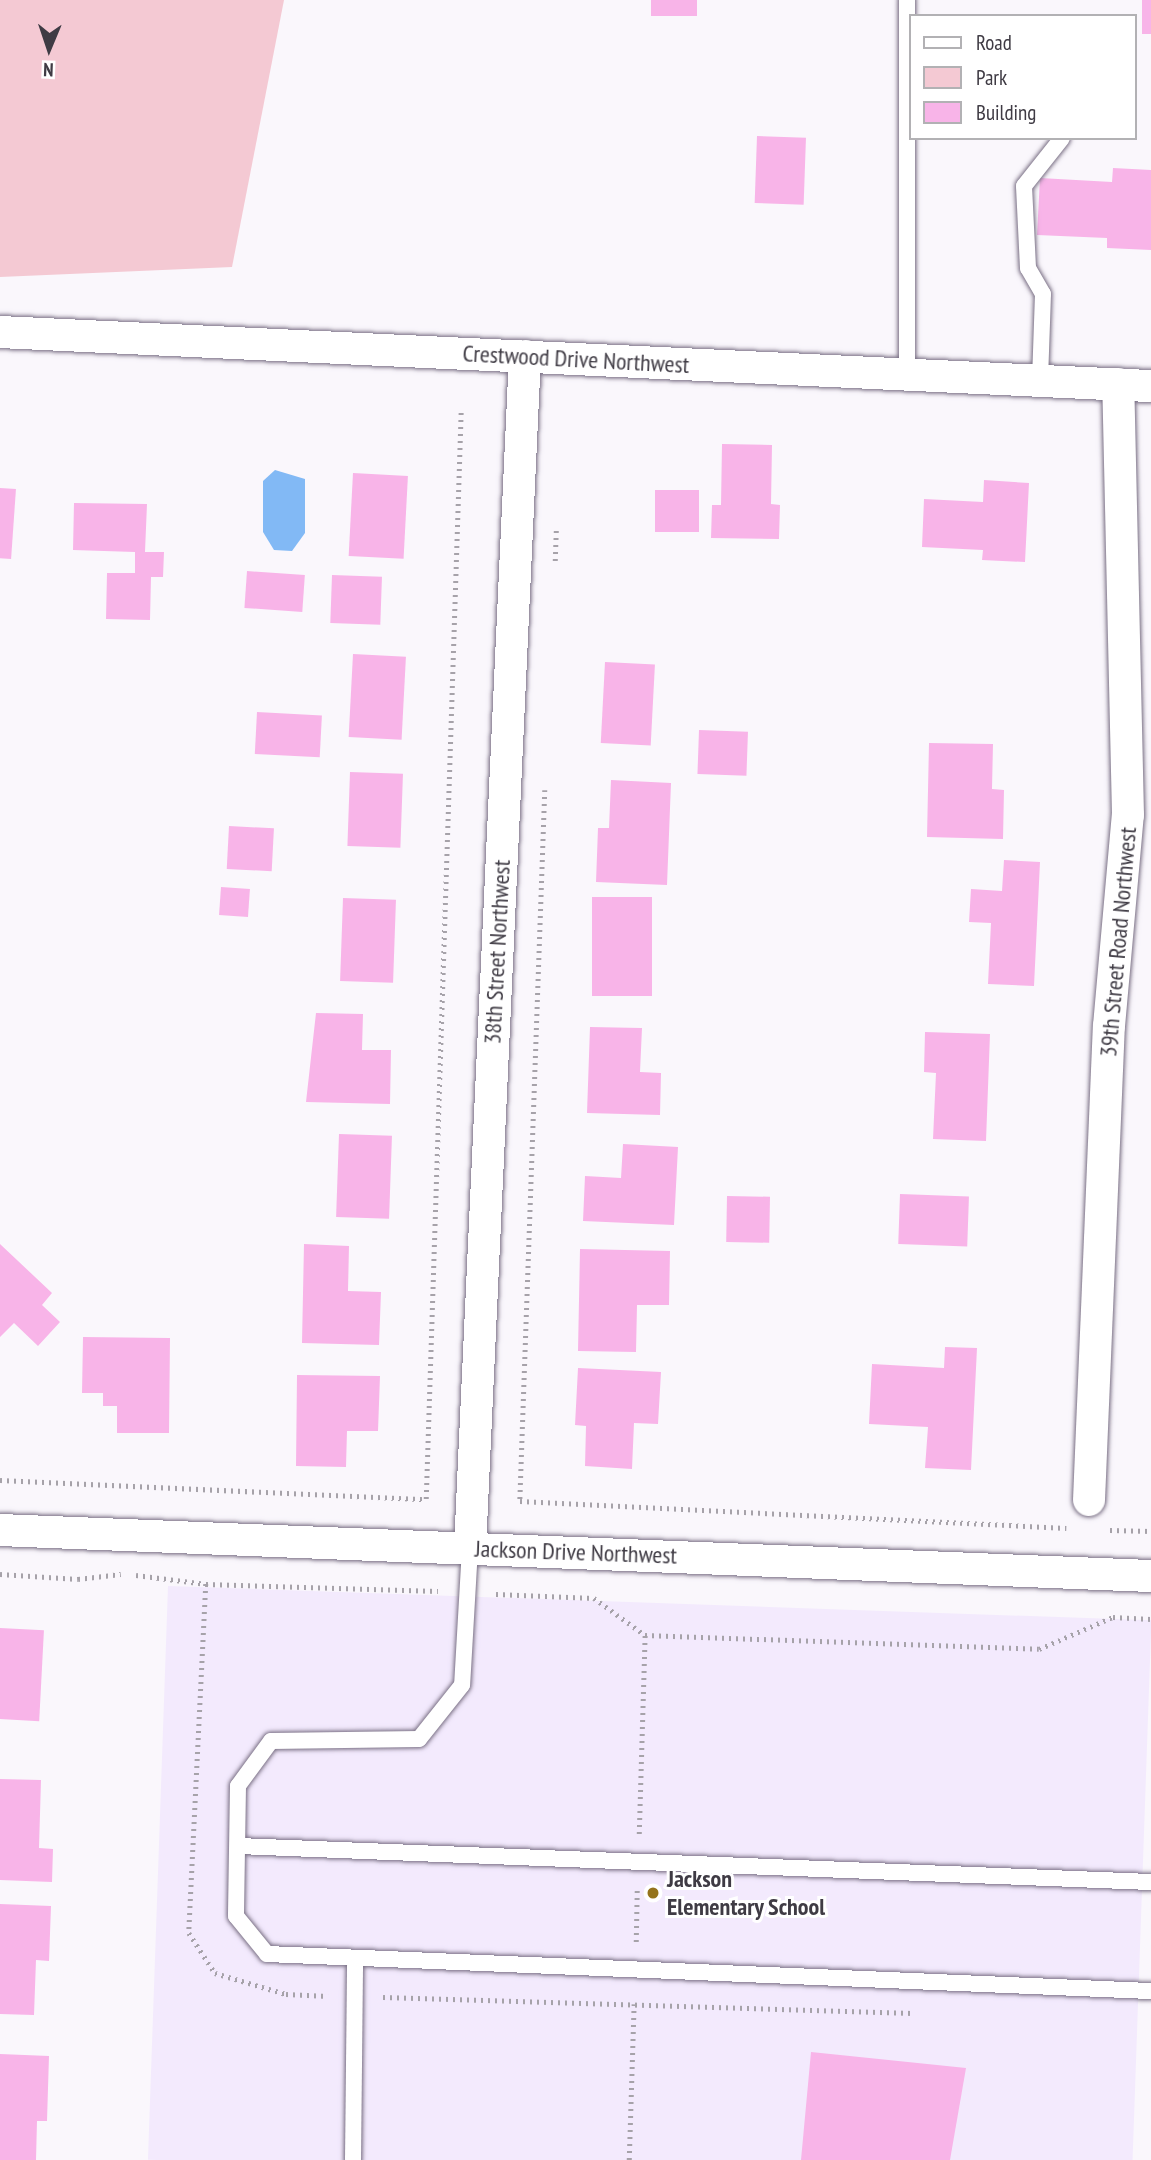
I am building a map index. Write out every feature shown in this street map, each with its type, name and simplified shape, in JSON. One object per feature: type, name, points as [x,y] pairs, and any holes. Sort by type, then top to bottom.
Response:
[{"type":"street","name":"Crestwood Drive Northwest","points":[[0,332],[1151,386]]},
{"type":"street","name":"38th Street Northwest","points":[[470,1548],[525,356]]},
{"type":"street","name":"39th Street Road Northwest","points":[[1094,1515],[1109,1026],[1128,816],[1118,384]]},
{"type":"street","name":"Jackson Drive Northwest","points":[[0,1530],[1151,1576]]},
{"type":"lane","points":[[907,0],[908,374]]},
{"type":"lane","points":[[1040,380],[1043,294],[1028,268],[1024,186],[1060,140]]},
{"type":"lane","points":[[470,1548],[462,1685],[419,1739],[271,1741],[238,1786],[236,1916],[267,1954],[1151,1991]]},
{"type":"lane","points":[[238,1846],[1151,1882]]},
{"type":"lane","points":[[353,2160],[355,1958]]},
{"type":"path","points":[[0,1480],[426,1499],[461,410]]},
{"type":"path","points":[[552,572],[555,523]]},
{"type":"path","points":[[545,780],[520,1501],[1073,1528]]},
{"type":"path","points":[[1094,1515],[1151,1531]]},
{"type":"path","points":[[0,1574],[78,1579],[126,1573],[206,1584],[594,1598],[645,1636],[1039,1649],[1113,1617],[1151,1619]]},
{"type":"path","points":[[629,2160],[645,1636]]},
{"type":"shaded area","name":"Jackson Elementary School","points":[[168,1586],[1151,1620],[1133,2160],[148,2160]]},
{"type":"green space","points":[[0,0],[284,0],[232,267],[0,277]]},
{"type":"water","points":[[275,470],[305,479],[305,533],[292,551],[274,550],[263,532],[263,481]]},
{"type":"building","points":[[651,0],[697,0],[697,16],[651,16]]},
{"type":"building","points":[[1142,0],[1151,0],[1151,34],[1142,34]]},
{"type":"building","points":[[757,136],[806,138],[804,205],[755,203]]},
{"type":"building","points":[[1113,168],[1151,170],[1151,250],[1107,248],[1107,238],[1037,235],[1040,178],[1112,182]]},
{"type":"building","points":[[722,444],[772,445],[771,504],[780,505],[779,539],[711,538],[712,505],[721,505]]},
{"type":"building","points":[[353,473],[408,476],[404,559],[349,556]]},
{"type":"building","points":[[984,480],[1029,483],[1025,562],[982,560],[983,550],[922,547],[924,499],[983,502]]},
{"type":"building","points":[[0,488],[16,489],[11,559],[0,558]]},
{"type":"building","points":[[655,490],[699,490],[699,532],[655,532]]},
{"type":"building","points":[[74,503],[147,504],[145,552],[164,552],[163,577],[151,577],[150,620],[106,619],[107,573],[135,573],[135,552],[73,550]]},
{"type":"building","points":[[247,571],[305,575],[302,612],[244,608]]},
{"type":"building","points":[[332,575],[382,577],[380,625],[330,623]]},
{"type":"building","points":[[353,654],[406,657],[402,740],[349,737]]},
{"type":"building","points":[[605,662],[655,665],[651,746],[601,743]]},
{"type":"building","points":[[257,712],[322,715],[320,757],[255,754]]},
{"type":"building","points":[[699,730],[748,732],[746,776],[697,774]]},
{"type":"building","points":[[929,743],[993,744],[992,789],[1004,790],[1003,839],[927,837]]},
{"type":"building","points":[[350,772],[403,774],[400,848],[347,846]]},
{"type":"building","points":[[611,780],[671,783],[667,885],[596,882],[598,828],[609,828]]},
{"type":"building","points":[[229,826],[274,828],[272,871],[227,869]]},
{"type":"building","points":[[1004,860],[1040,862],[1034,986],[988,984],[991,923],[969,922],[971,889],[1002,891]]},
{"type":"building","points":[[221,887],[250,889],[248,917],[219,915]]},
{"type":"building","points":[[592,897],[652,897],[652,996],[592,996]]},
{"type":"building","points":[[343,898],[396,900],[393,983],[340,981]]},
{"type":"building","points":[[316,1013],[363,1014],[362,1050],[391,1050],[390,1104],[306,1102]]},
{"type":"building","points":[[590,1027],[642,1028],[640,1072],[661,1073],[660,1115],[587,1113]]},
{"type":"building","points":[[925,1032],[990,1034],[986,1141],[933,1139],[936,1073],[924,1072]]},
{"type":"building","points":[[339,1134],[392,1136],[389,1219],[336,1217]]},
{"type":"building","points":[[623,1144],[678,1147],[674,1225],[583,1221],[585,1176],[621,1178]]},
{"type":"building","points":[[900,1194],[969,1196],[967,1246],[898,1244]]},
{"type":"building","points":[[727,1196],[770,1197],[769,1243],[726,1242]]},
{"type":"building","points":[[0,1244],[52,1293],[42,1305],[60,1322],[38,1346],[14,1323],[0,1337]]},
{"type":"building","points":[[304,1244],[349,1246],[348,1291],[381,1292],[379,1345],[302,1343]]},
{"type":"building","points":[[580,1249],[670,1251],[669,1305],[637,1305],[636,1352],[578,1351]]},
{"type":"building","points":[[83,1337],[170,1338],[169,1433],[117,1433],[117,1406],[103,1406],[103,1393],[82,1393]]},
{"type":"building","points":[[945,1347],[977,1348],[971,1470],[925,1468],[928,1427],[869,1424],[872,1364],[944,1368]]},
{"type":"building","points":[[578,1368],[661,1372],[658,1424],[634,1423],[632,1469],[585,1466],[586,1426],[575,1425]]},
{"type":"building","points":[[297,1375],[380,1376],[378,1431],[347,1431],[346,1467],[296,1466]]},
{"type":"building","points":[[0,1628],[44,1630],[39,1721],[0,1719]]},
{"type":"building","points":[[0,1779],[41,1780],[39,1848],[53,1849],[52,1882],[0,1880]]},
{"type":"building","points":[[0,1904],[51,1906],[49,1961],[36,1960],[34,2015],[0,2014]]},
{"type":"building","points":[[811,2052],[966,2068],[950,2160],[801,2160]]},
{"type":"building","points":[[0,2054],[49,2056],[47,2121],[37,2121],[36,2160],[0,2160]]},
{"type":"place","name":"Jackson Elementary School","points":[[653,1893]]}]
